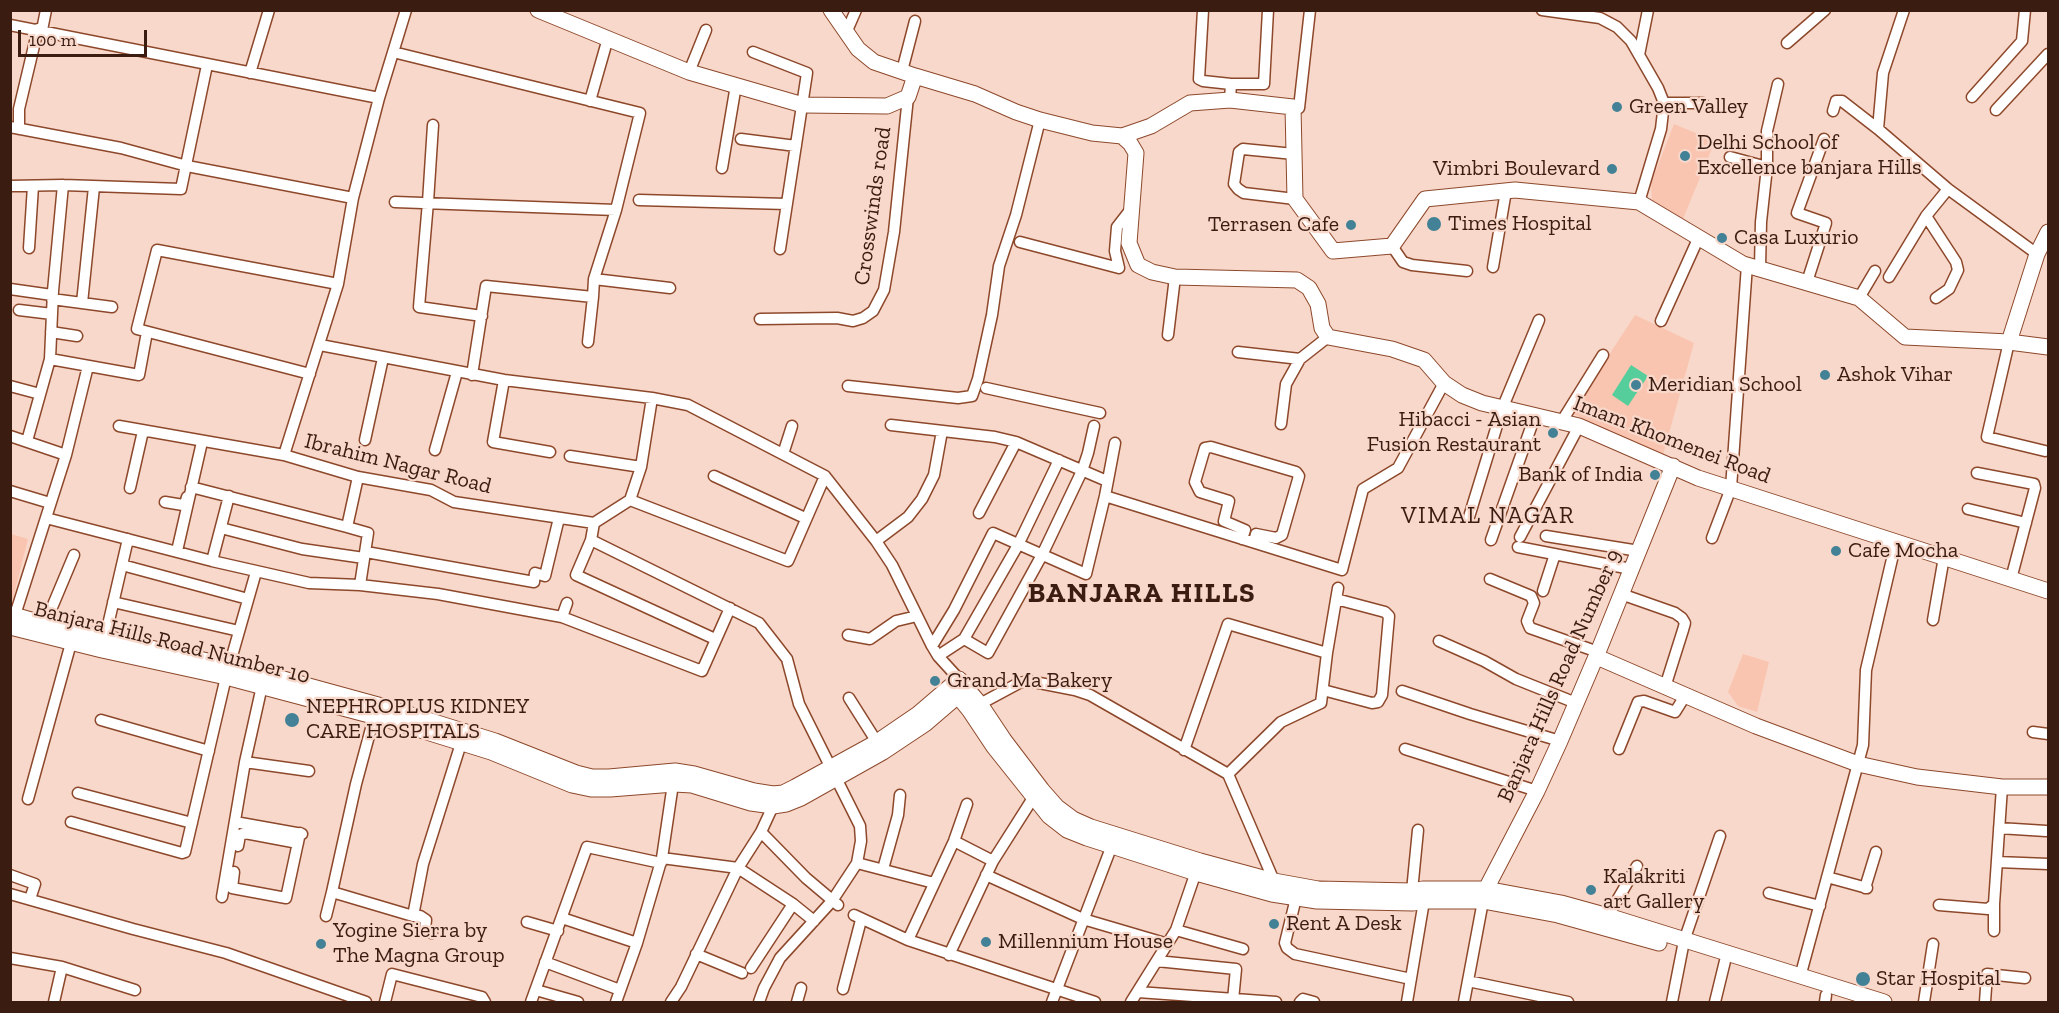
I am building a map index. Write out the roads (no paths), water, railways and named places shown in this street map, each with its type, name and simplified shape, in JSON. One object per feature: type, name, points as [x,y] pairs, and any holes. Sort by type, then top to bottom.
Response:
[{"type":"street","points":[[46,10],[15,108],[15,128],[121,148],[187,166],[353,198]]},
{"type":"street","points":[[250,73],[269,10]]},
{"type":"street","points":[[284,456],[338,284],[353,198],[378,98],[406,10]]},
{"type":"street","points":[[538,10],[689,72],[803,105],[887,106],[908,98],[915,21]]},
{"type":"street","points":[[831,10],[858,49],[874,62],[975,94],[1040,120],[1092,133],[1122,135],[1151,126],[1190,103],[1230,100],[1293,107],[1295,199],[1333,251],[1392,246]]},
{"type":"street","points":[[846,33],[856,10]]},
{"type":"street","points":[[1203,10],[1199,79],[1231,84],[1264,84],[1268,10]]},
{"type":"street","points":[[1299,108],[1310,10]]},
{"type":"street","points":[[1542,10],[1600,14],[1631,41],[1658,88],[1664,103],[1661,129],[1639,202]]},
{"type":"street","points":[[1639,55],[1648,10]]},
{"type":"street","points":[[1787,43],[1825,10]]},
{"type":"street","points":[[1878,129],[1883,73],[1904,10]]},
{"type":"street","points":[[1972,98],[2022,41],[2025,10]]},
{"type":"street","points":[[10,25],[378,98]]},
{"type":"street","points":[[689,72],[706,30]]},
{"type":"street","points":[[590,101],[608,38]]},
{"type":"street","points":[[393,52],[640,114],[594,279],[588,342]]},
{"type":"street","points":[[753,52],[807,73],[780,249]]},
{"type":"street","points":[[1996,110],[2049,54]]},
{"type":"street","points":[[10,186],[63,185],[181,189],[207,65]]},
{"type":"street","points":[[1230,100],[1231,84]]},
{"type":"street","points":[[1712,538],[1731,488],[1753,266],[1767,167],[1767,131],[1778,84]]},
{"type":"street","points":[[722,168],[736,85]]},
{"type":"street","name":"Crosswinds road","points":[[760,319],[837,318],[853,321],[873,311],[884,290],[894,232],[908,98]]},
{"type":"street","points":[[1833,111],[1836,101],[1842,101],[1947,189],[2037,254]]},
{"type":"street","points":[[1664,103],[1703,103]]},
{"type":"street","points":[[848,386],[958,398],[972,396],[992,315],[999,266],[1016,215],[1040,120]]},
{"type":"street","points":[[433,125],[419,307],[482,316]]},
{"type":"street","points":[[1122,135],[1136,153],[1129,243],[1138,265],[1152,272],[1175,277],[1297,280],[1309,288],[1318,304],[1322,328],[1328,337],[1300,359],[1286,384],[1281,424]]},
{"type":"street","points":[[741,139],[796,146]]},
{"type":"street","points":[[1807,282],[1826,223],[1797,213],[1824,139]]},
{"type":"street","points":[[1294,154],[1243,149],[1239,152],[1234,184],[1244,193],[1295,199]]},
{"type":"street","points":[[1730,157],[1767,167]]},
{"type":"street","points":[[27,441],[50,359],[52,297],[63,185]]},
{"type":"street","points":[[29,248],[33,186]]},
{"type":"street","points":[[82,303],[94,187]]},
{"type":"street","points":[[1889,277],[1926,216],[1947,189]]},
{"type":"street","points":[[1392,246],[1425,199],[1515,190],[1639,202],[1698,239],[1753,266],[1859,298],[1905,337],[2009,342],[2049,347]]},
{"type":"street","points":[[1493,267],[1506,191]]},
{"type":"street","points":[[639,200],[787,204]]},
{"type":"street","points":[[395,202],[615,210]]},
{"type":"street","points":[[1020,242],[1119,268],[1115,251],[1117,227],[1131,209]]},
{"type":"street","points":[[1926,216],[1956,262],[1958,270],[1949,289],[1936,298]]},
{"type":"street","points":[[2045,451],[1987,436],[2009,342],[2037,254],[2049,232]]},
{"type":"street","points":[[1661,321],[1698,239]]},
{"type":"street","points":[[1392,246],[1403,262],[1412,266],[1467,271]]},
{"type":"street","points":[[310,374],[137,329],[157,250],[338,284]]},
{"type":"street","points":[[1859,298],[1875,271]]},
{"type":"street","points":[[1168,335],[1175,277]]},
{"type":"street","points":[[594,279],[670,288]]},
{"type":"street","points":[[472,375],[486,286],[593,297]]},
{"type":"street","points":[[10,289],[112,307]]},
{"type":"street","points":[[20,310],[52,314]]},
{"type":"street","points":[[1470,517],[1502,409],[1539,320]]},
{"type":"street","points":[[51,332],[77,336]]},
{"type":"street","points":[[50,359],[140,375],[147,332]]},
{"type":"street","name":"Imam Khomenei Road","points":[[1328,337],[1392,349],[1424,360],[1444,383],[1482,404],[1579,426],[1698,478],[2049,591]]},
{"type":"street","points":[[320,345],[472,375],[652,398],[688,405],[825,476],[892,565],[938,656],[1033,798],[1049,816],[1067,830],[1087,838],[1114,840]]},
{"type":"street","points":[[1238,352],[1300,359]]},
{"type":"street","points":[[1562,421],[1603,355]]},
{"type":"street","points":[[365,440],[383,358]]},
{"type":"street","points":[[12,619],[66,455],[88,366]]},
{"type":"street","points":[[435,450],[457,372]]},
{"type":"street","points":[[504,380],[493,442],[550,452]]},
{"type":"street","points":[[1105,496],[1342,570],[1364,489],[1398,468],[1444,383]]},
{"type":"street","points":[[10,386],[40,394]]},
{"type":"street","points":[[986,388],[1100,413]]},
{"type":"street","points":[[652,398],[641,467],[630,501],[594,523],[591,540],[576,575],[715,639]]},
{"type":"street","points":[[1491,540],[1535,416]]},
{"type":"street","points":[[891,425],[995,437],[1016,442],[1107,481]]},
{"type":"street","name":"Ibrahim Nagar Road","points":[[120,426],[284,456],[358,477],[431,490],[454,502],[594,523]]},
{"type":"street","points":[[783,454],[792,426]]},
{"type":"street","points":[[964,639],[988,653],[1042,555],[1082,471],[1094,426]]},
{"type":"street","points":[[1579,426],[1519,542],[1555,554],[1631,569]]},
{"type":"street","points":[[130,488],[143,431]]},
{"type":"street","points":[[876,541],[908,518],[922,500],[934,475],[942,431]]},
{"type":"street","points":[[10,436],[66,455]]},
{"type":"street","points":[[177,551],[199,441]]},
{"type":"street","points":[[165,502],[185,504],[199,441]]},
{"type":"street","points":[[979,513],[1016,442]]},
{"type":"street","points":[[932,646],[954,610],[993,533],[1086,574],[1115,443]]},
{"type":"street","points":[[1242,539],[1245,530],[1224,520],[1229,501],[1200,492],[1195,482],[1205,448],[1211,447],[1286,469],[1296,472],[1299,476],[1282,535],[1276,538],[1256,534],[1254,542]]},
{"type":"street","points":[[570,456],[641,467]]},
{"type":"street","points":[[938,656],[964,639],[1018,545],[1059,460]]},
{"type":"street","name":"Banjara Hills Road Number 9","points":[[1484,895],[1560,741],[1598,654],[1673,466]]},
{"type":"street","points":[[1977,473],[2034,484],[2035,488],[2011,579]]},
{"type":"street","points":[[714,476],[806,518]]},
{"type":"street","points":[[630,501],[788,561],[825,476]]},
{"type":"street","points":[[347,527],[358,477]]},
{"type":"street","points":[[191,487],[368,533],[360,585]]},
{"type":"street","points":[[10,491],[50,503]]},
{"type":"street","points":[[212,561],[229,496]]},
{"type":"street","points":[[1968,509],[2026,523]]},
{"type":"street","points":[[46,518],[256,572],[309,583],[360,585],[438,594],[562,617],[702,670],[730,608]]},
{"type":"street","points":[[221,528],[302,549],[365,555],[534,582],[535,573],[544,576],[559,518]]},
{"type":"street","points":[[1546,536],[1639,551]]},
{"type":"street","points":[[105,638],[128,539]]},
{"type":"street","points":[[591,540],[759,623],[787,659],[799,704],[860,826],[861,841],[857,863],[835,903],[814,921],[780,958],[759,1002]]},
{"type":"street","points":[[1800,977],[1858,764],[1865,729],[1866,670],[1896,542]]},
{"type":"street","points":[[1543,591],[1555,554]]},
{"type":"street","points":[[45,624],[74,555]]},
{"type":"street","points":[[1933,620],[1944,558]]},
{"type":"street","points":[[122,565],[248,599]]},
{"type":"street","points":[[71,822],[185,852],[228,672],[256,572]]},
{"type":"street","points":[[1490,579],[1531,596],[1534,603],[1527,621],[1530,628],[1598,654],[1665,687],[1756,726],[1858,764],[1917,777],[2002,787],[2049,787]]},
{"type":"street","points":[[1228,774],[1281,722],[1321,704],[1327,653],[1337,594],[1388,613],[1390,620],[1382,695],[1378,702],[1372,703],[1323,690]]},
{"type":"street","points":[[1621,594],[1676,613],[1683,618],[1685,623],[1665,687]]},
{"type":"street","points":[[113,602],[239,631]]},
{"type":"street","points":[[562,617],[567,603]]},
{"type":"street","points":[[848,636],[870,639],[896,621],[917,616]]},
{"type":"street","name":"Banjara Hills Road Number 10","points":[[12,619],[105,638],[228,672],[262,686],[375,711]]},
{"type":"street","name":"Banjara Hills Road Number 10","points":[[12,619],[71,643],[228,672],[265,674],[375,711],[463,737],[495,741],[576,773],[592,777],[704,776],[754,791],[773,794],[783,793],[834,773]]},
{"type":"street","points":[[1184,750],[1228,624],[1327,653]]},
{"type":"street","points":[[1439,642],[1484,661],[1516,680],[1576,703]]},
{"type":"street","points":[[28,799],[71,643]]},
{"type":"street","points":[[980,704],[1019,683],[1040,682],[1063,687],[1090,695],[1228,774],[1273,887]]},
{"type":"street","points":[[262,686],[244,762],[235,822],[232,888],[282,898],[287,896],[300,837]]},
{"type":"street","points":[[959,688],[980,704],[1004,740],[1057,807],[1073,819],[1114,840],[1198,867],[1273,887],[1296,898],[1328,902],[1413,903],[1423,889],[1561,903],[1608,916],[1826,999],[1848,1002]]},
{"type":"street","name":"Banjara Hills Road Number 10","points":[[674,777],[692,785],[751,803],[772,806],[786,804],[801,798],[834,773],[880,747],[918,714],[959,688]]},
{"type":"street","points":[[1402,691],[1560,741]]},
{"type":"street","points":[[1619,749],[1638,702],[1644,701],[1675,712],[1685,696]]},
{"type":"street","points":[[849,698],[880,747]]},
{"type":"street","points":[[326,916],[375,711]]},
{"type":"street","points":[[101,720],[209,751]]},
{"type":"street","points":[[2033,732],[2049,734]]},
{"type":"street","points":[[413,916],[423,864],[463,737]]},
{"type":"street","points":[[1405,749],[1537,791]]},
{"type":"street","points":[[244,762],[309,771]]},
{"type":"street","points":[[616,1002],[637,944],[662,861],[674,777]]},
{"type":"street","points":[[1994,931],[2002,787]]},
{"type":"street","points":[[78,793],[192,824]]},
{"type":"street","points":[[883,869],[898,815],[900,795]]},
{"type":"street","points":[[949,955],[993,861],[1033,798]]},
{"type":"street","points":[[908,940],[954,840],[967,804]]},
{"type":"street","points":[[671,1002],[681,987],[738,868],[761,832],[772,806]]},
{"type":"street","points":[[235,822],[300,837]]},
{"type":"street","points":[[1999,828],[2046,831]]},
{"type":"street","points":[[1407,1002],[1418,896],[1418,830]]},
{"type":"street","points":[[222,897],[235,845],[240,835],[245,832],[300,837]]},
{"type":"street","points":[[761,832],[806,878],[835,903]]},
{"type":"street","points":[[1672,1002],[1683,945],[1720,836]]},
{"type":"street","points":[[954,840],[993,861]]},
{"type":"street","points":[[1052,1002],[1114,840]]},
{"type":"street","points":[[531,1002],[587,847],[662,861],[738,868],[793,903],[814,921]]},
{"type":"street","points":[[1827,877],[1866,888],[1876,852]]},
{"type":"street","points":[[1997,862],[2049,864]]},
{"type":"street","points":[[857,863],[934,882]]},
{"type":"street","points":[[1608,916],[1636,866]]},
{"type":"street","points":[[1131,1002],[1176,930],[1198,867]]},
{"type":"street","points":[[10,875],[35,884],[30,899]]},
{"type":"street","points":[[986,875],[1083,919],[1168,944]]},
{"type":"street","points":[[1273,887],[1418,896]]},
{"type":"street","points":[[332,892],[413,916],[420,916],[426,920],[425,929],[432,933]]},
{"type":"street","points":[[1769,892],[1820,906]]},
{"type":"street","points":[[10,894],[226,953],[366,1002]]},
{"type":"street","points":[[1484,895],[1683,945],[1884,1002]]},
{"type":"street","points":[[1464,1002],[1484,895]]},
{"type":"street","points":[[1296,898],[1286,940],[1287,948],[1295,954],[1411,979]]},
{"type":"street","points":[[696,954],[746,970],[793,903]]},
{"type":"street","points":[[1939,905],[1988,909],[1994,904]]},
{"type":"street","points":[[843,989],[858,917],[908,940],[949,955],[1095,1002]]},
{"type":"street","points":[[562,918],[637,944]]},
{"type":"street","points":[[526,922],[558,931]]},
{"type":"street","points":[[1176,930],[1243,949]]},
{"type":"street","points":[[1924,1002],[1933,944]]},
{"type":"street","points":[[10,958],[62,967],[135,990]]},
{"type":"street","points":[[1157,961],[1236,969],[1233,1000]]},
{"type":"street","points":[[1715,1002],[1725,961]]},
{"type":"street","points":[[545,962],[620,990]]},
{"type":"street","points":[[54,1002],[62,967]]},
{"type":"street","points":[[385,1002],[392,974],[482,997],[485,1002]]},
{"type":"street","points":[[1985,1002],[1987,974],[2025,978]]},
{"type":"street","points":[[1468,981],[1568,1002]]},
{"type":"street","points":[[796,1002],[801,988]]},
{"type":"street","points":[[536,990],[578,1002]]},
{"type":"street","points":[[1138,992],[1276,1002]]},
{"type":"street","points":[[1300,1002],[1304,999],[1314,1002]]},
{"type":"place","name":"Green Valley","points":[[1617,107]]},
{"type":"place","name":"Delhi School of Excellence banjara Hills","points":[[1685,156]]},
{"type":"place","name":"Vimbri Boulevard","points":[[1612,169]]},
{"type":"place","name":"Times Hospital","points":[[1434,224]]},
{"type":"place","name":"Terrasen Cafe","points":[[1351,225]]},
{"type":"place","name":"Casa Luxurio","points":[[1722,238]]},
{"type":"place","name":"Ashok Vihar","points":[[1825,375]]},
{"type":"place","name":"Meridian School","points":[[1636,385]]},
{"type":"place","name":"Hibacci - Asian Fusion Restaurant","points":[[1553,433]]},
{"type":"place","name":"Bank of India","points":[[1655,475]]},
{"type":"place","name":"Cafe Mocha","points":[[1836,551]]},
{"type":"place","name":"Grand Ma Bakery","points":[[935,681]]},
{"type":"place","name":"NEPHROPLUS KIDNEY CARE HOSPITALS","points":[[292,720]]},
{"type":"place","name":"Kalakriti art Gallery","points":[[1591,890]]},
{"type":"place","name":"Rent A Desk","points":[[1274,924]]},
{"type":"place","name":"Millennium House","points":[[986,942]]},
{"type":"place","name":"Yogine Sierra by The Magna Group","points":[[321,944]]},
{"type":"place","name":"Star Hospital","points":[[1863,979]]},
{"type":"district","name":"VIMAL NAGAR","points":[[1488,516]]},
{"type":"district","name":"BANJARA HILLS","points":[[1142,594]]}]
